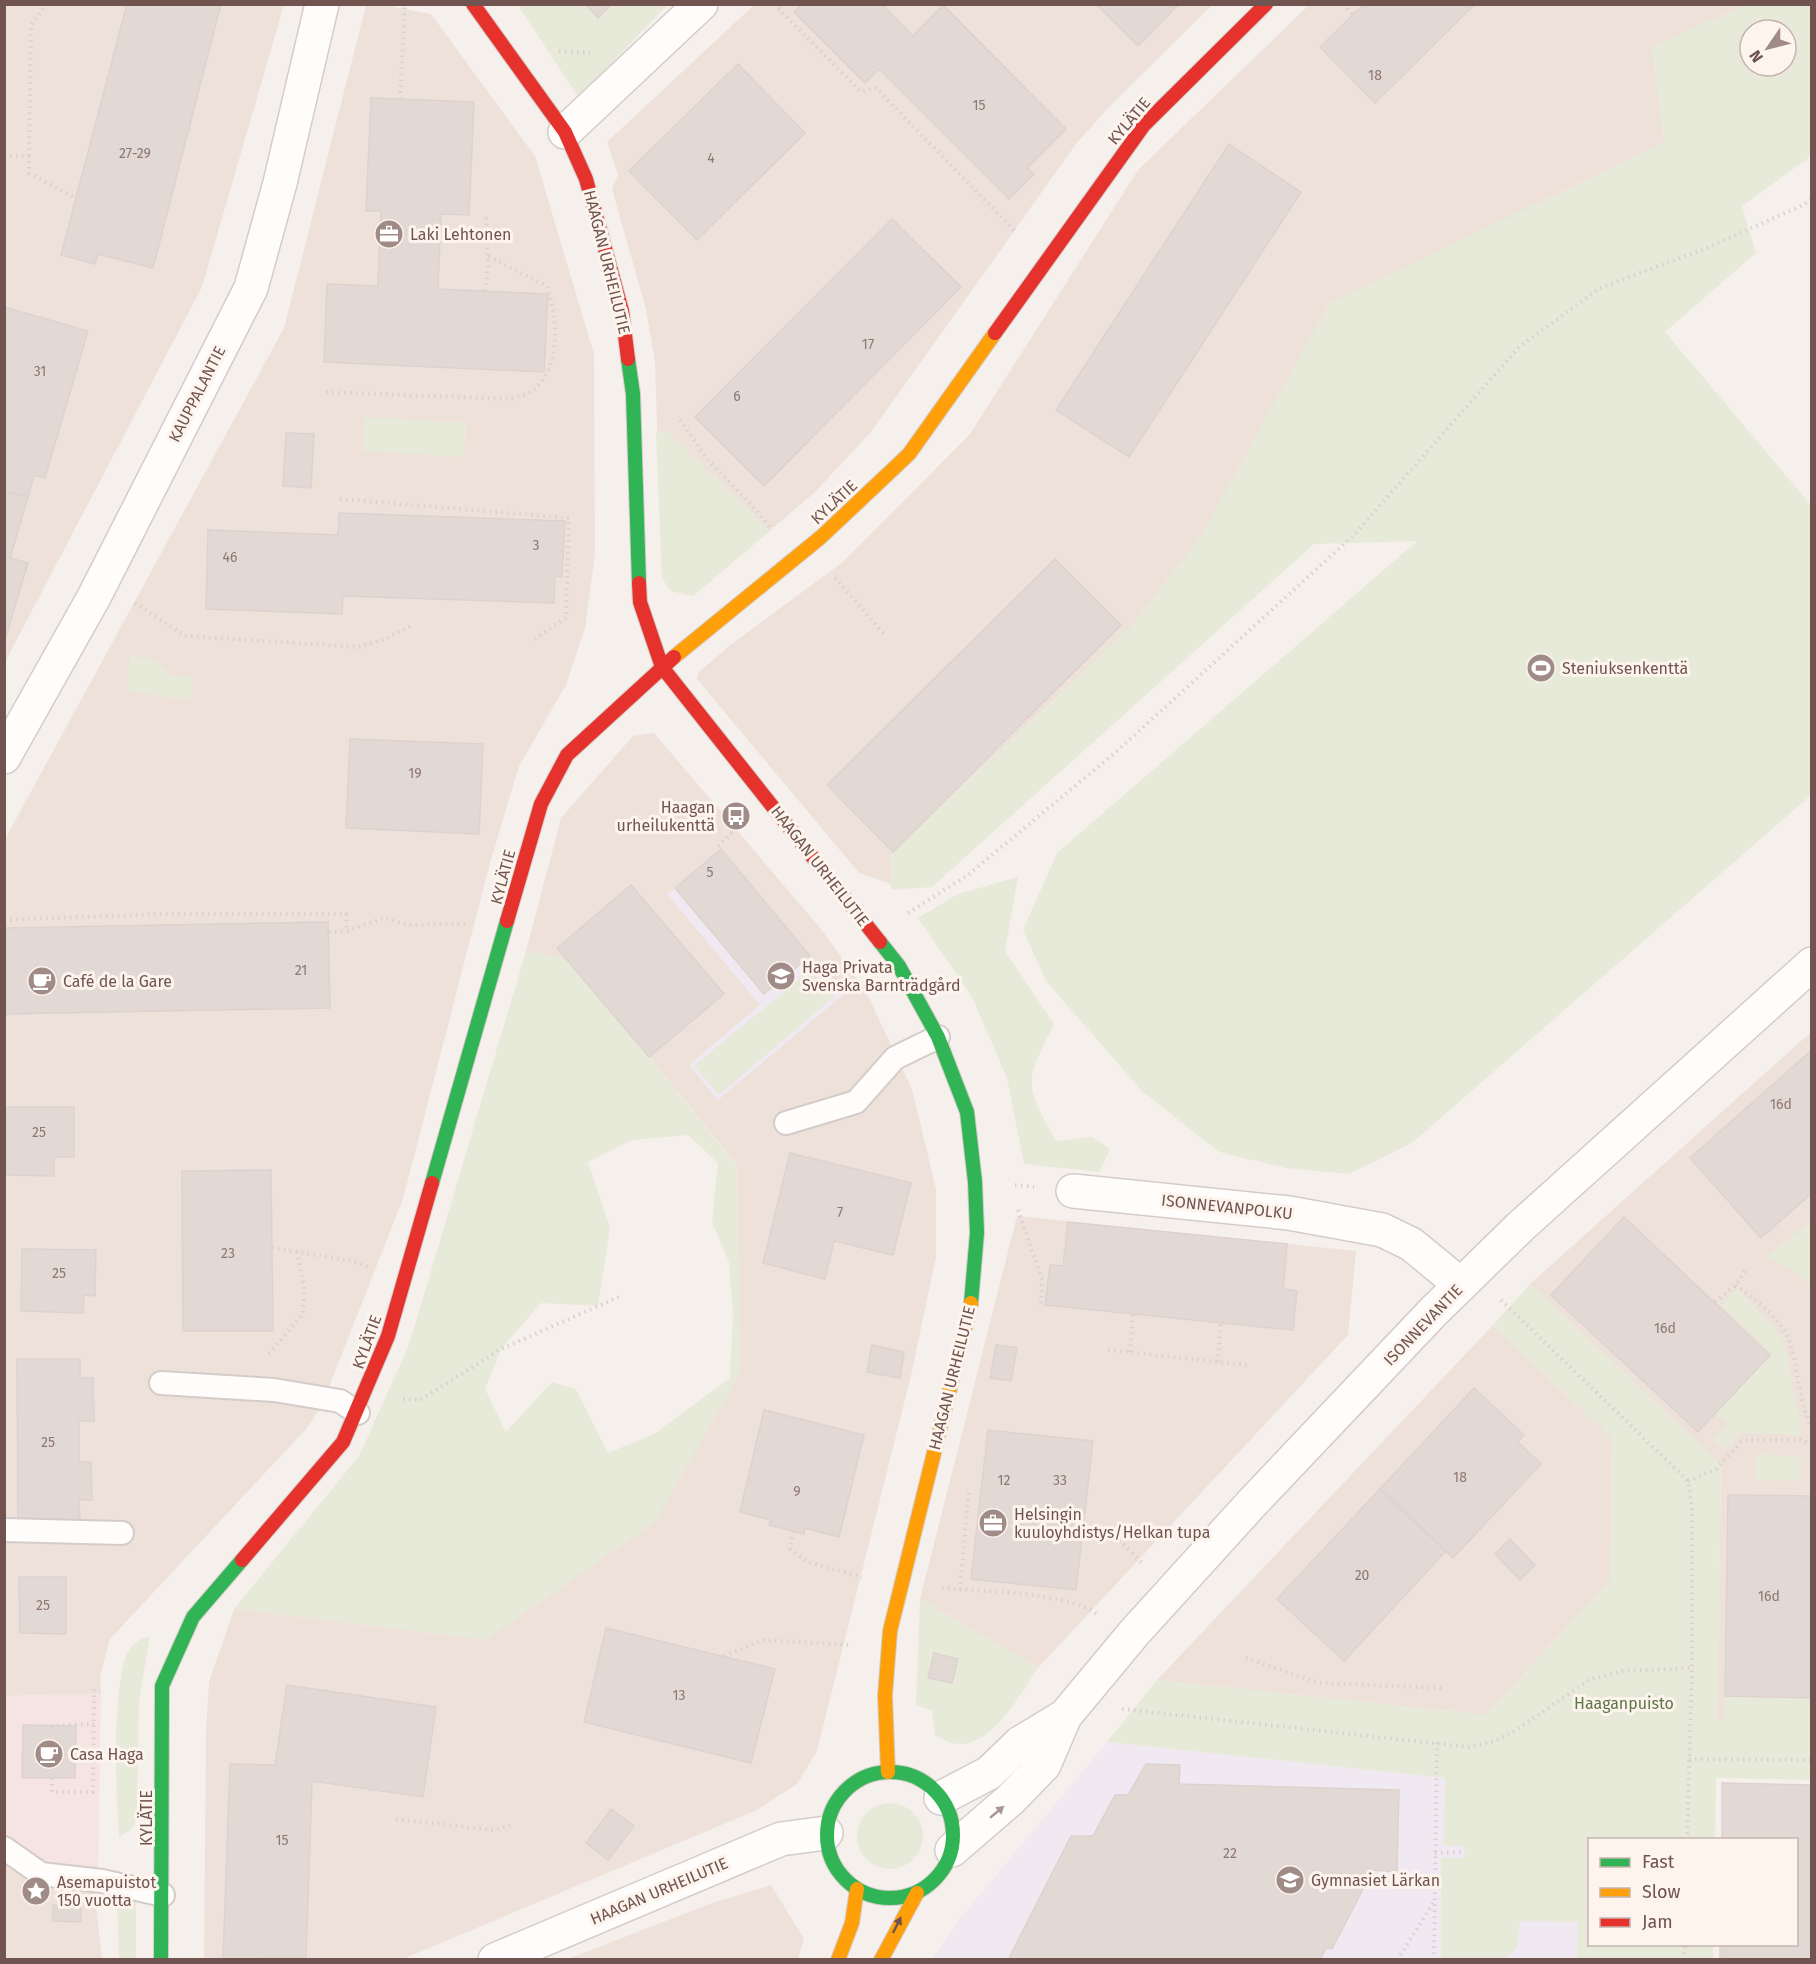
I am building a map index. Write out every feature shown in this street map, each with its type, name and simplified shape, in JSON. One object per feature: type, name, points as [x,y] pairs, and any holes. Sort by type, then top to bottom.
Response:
[{"type":"street","name":"KAUPPALANTIE","points":[[4,757],[94,597],[251,288],[280,183],[322,4]]},
{"type":"street","name":"HAAGAN URHEILUTIE","points":[[473,4],[565,132],[586,179],[622,310],[633,394],[640,602],[662,667],[898,966],[938,1037],[967,1112],[975,1182],[977,1233],[971,1308],[890,1631],[885,1696],[888,1772]]},
{"type":"street","points":[[565,132],[701,4]]},
{"type":"street","name":"KYLÄTIE","points":[[161,1959],[162,1686],[193,1617],[343,1442],[360,1406],[388,1336],[541,804],[567,755],[662,667],[821,537],[909,454],[1144,124],[1266,4]]},
{"type":"street","name":"ISONNEVANTIE","points":[[952,1850],[1011,1800],[1044,1765],[1065,1716],[1091,1684],[1252,1503],[1467,1279],[1812,964]]},
{"type":"street","name":"ISONNEVANPOLKU","points":[[1073,1191],[1289,1213],[1382,1230],[1411,1244],[1467,1279]]},
{"type":"street","name":"ISONNEVANTIE","points":[[941,1798],[989,1773],[1020,1743],[1065,1716]]},
{"type":"street","points":[[881,1959],[898,1924],[917,1893],[939,1875],[952,1850],[954,1832],[950,1814],[941,1798],[927,1784],[909,1774],[888,1772],[869,1775],[853,1784],[835,1806],[826,1833],[830,1855],[840,1874],[857,1889],[876,1897],[896,1899],[917,1893]]},
{"type":"street","name":"HAAGAN URHEILUTIE","points":[[495,1959],[781,1839],[826,1833]]},
{"type":"street","points":[[838,1959],[852,1923],[857,1889]]},
{"type":"lane","points":[[786,1123],[856,1102],[895,1058],[938,1037]]},
{"type":"lane","points":[[161,1383],[250,1389],[340,1401],[360,1406]]},
{"type":"lane","points":[[4,1530],[122,1533]]},
{"type":"lane","points":[[6,1853],[41,1874],[102,1881],[163,1895]]},
{"type":"path","points":[[46,4],[31,26],[29,173],[76,198]]},
{"type":"path","points":[[400,99],[401,41],[405,4]]},
{"type":"path","points":[[774,4],[861,92],[876,88],[1025,242]]},
{"type":"path","points":[[779,9],[784,4]]},
{"type":"path","points":[[1343,4],[1353,15]]},
{"type":"path","points":[[4,157],[29,156]]},
{"type":"path","points":[[908,914],[968,875],[1116,752],[1354,535],[1518,348],[1600,288],[1707,248],[1805,204],[1812,198]]},
{"type":"path","points":[[485,291],[488,256],[486,216]]},
{"type":"path","points":[[326,392],[510,399],[531,392],[549,370],[553,354],[554,308],[551,297],[547,286],[488,256]]},
{"type":"path","points":[[680,420],[708,460],[757,511],[771,530]]},
{"type":"path","points":[[339,499],[569,518],[566,618],[532,640]]},
{"type":"path","points":[[135,603],[185,636],[358,646],[385,639],[413,625]]},
{"type":"path","points":[[861,606],[884,633]]},
{"type":"path","points":[[717,846],[735,830]]},
{"type":"path","points":[[4,920],[159,914],[346,914],[347,931]]},
{"type":"path","points":[[328,932],[347,931],[384,918],[417,926],[474,924]]},
{"type":"path","points":[[1013,1195],[1010,1185],[1073,1191]]},
{"type":"path","points":[[1017,1206],[1042,1279],[1041,1308]]},
{"type":"path","points":[[273,1248],[353,1261]]},
{"type":"path","points":[[250,1389],[273,1347],[303,1314],[304,1288],[297,1252]]},
{"type":"path","points":[[1714,1302],[1736,1285],[1745,1271]]},
{"type":"path","points":[[1467,1279],[1688,1481],[1692,1508],[1692,1668],[1687,1838]]},
{"type":"path","points":[[1736,1285],[1772,1316],[1791,1345],[1800,1401],[1812,1428]]},
{"type":"path","points":[[360,1406],[420,1400],[501,1349],[621,1296]]},
{"type":"path","points":[[1130,1352],[1133,1314]]},
{"type":"path","points":[[1218,1362],[1221,1322]]},
{"type":"path","points":[[1108,1350],[1247,1365]]},
{"type":"path","points":[[1688,1481],[1716,1469],[1741,1442],[1800,1440],[1812,1444]]},
{"type":"path","points":[[960,1590],[970,1484]]},
{"type":"path","points":[[793,1531],[790,1549],[808,1562],[872,1578]]},
{"type":"path","points":[[1119,1540],[1145,1565]]},
{"type":"path","points":[[932,1587],[1062,1600],[1090,1609],[1100,1616]]},
{"type":"path","points":[[724,1656],[763,1640],[856,1645]]},
{"type":"path","points":[[1246,1658],[1319,1683],[1445,1688]]},
{"type":"path","points":[[1091,1684],[1122,1709],[1469,1747],[1495,1741],[1515,1731],[1589,1680],[1622,1671],[1692,1668]]},
{"type":"path","points":[[52,1778],[52,1792],[93,1792],[94,1687]]},
{"type":"path","points":[[51,1726],[94,1724]]},
{"type":"path","points":[[1434,1959],[1437,1743]]},
{"type":"path","points":[[1689,1760],[1812,1760]]},
{"type":"path","points":[[396,1819],[492,1830],[513,1826]]},
{"type":"path","points":[[1435,1853],[1464,1852]]},
{"type":"path","points":[[1397,1959],[1434,1901]]},
{"type":"shaded area","points":[[5,5],[284,5],[202,287],[5,662]]},
{"type":"shaded area","points":[[366,5],[382,5],[431,14],[535,156],[594,354],[595,554],[585,628],[566,685],[519,766],[490,863],[403,1199],[321,1407],[307,1428],[110,1639],[100,1676],[101,1694],[5,1696],[5,839],[284,328]]},
{"type":"shaded area","points":[[754,5],[1212,5],[1108,108],[1076,144],[871,432],[814,493],[693,596],[671,591],[662,578],[655,362],[646,309],[612,189],[618,175],[607,142]]},
{"type":"shaded area","points":[[1309,5],[1811,5],[1811,142],[1224,563],[900,887],[859,873],[697,679],[699,672],[730,645],[843,562],[970,434],[1138,170]]},
{"type":"shaded area","points":[[654,733],[821,929],[866,992],[912,1089],[936,1189],[936,1257],[911,1376],[817,1751],[797,1784],[757,1810],[403,1959],[204,1960],[206,1729],[209,1682],[234,1609],[486,1640],[740,1373],[737,1165],[569,959],[526,951],[561,818],[633,736]]},
{"type":"shaded area","name":"Haga Privata Svenska Barnträdgård","points":[[721,849],[843,995],[718,1100],[689,1065],[760,1005],[667,894]]},
{"type":"shaded area","points":[[1811,1032],[1811,1723],[1717,1721],[1721,1465],[1530,1284]]},
{"type":"shaded area","points":[[1017,1216],[1356,1251],[1348,1335],[1038,1668],[920,1599]]},
{"type":"shaded area","points":[[1493,1325],[1612,1438],[1610,1581],[1486,1715],[1157,1680]]},
{"type":"shaded area","points":[[101,1694],[98,1875],[43,1871],[5,1841],[4,1696]]},
{"type":"shaded area","name":"Gymnasiet Lärkan","points":[[1107,1742],[1445,1778],[1588,1839],[1588,1946],[1598,1946],[1653,1959],[931,1960],[958,1921]]},
{"type":"shaded area","points":[[4,1853],[94,1886],[102,1959],[5,1959]]},
{"type":"shaded area","points":[[771,1885],[804,1939],[798,1959],[568,1959],[712,1903]]},
{"type":"green space","points":[[517,4],[664,4],[666,6],[579,98]]},
{"type":"green space","name":"Steniuksenkenttä","points":[[1747,4],[1811,5],[1811,156],[1742,206],[1756,253],[1665,332],[1811,505],[1811,795],[1412,1143],[1349,1174],[1286,1168],[1219,1152],[1141,1090],[1046,981],[1023,930],[1057,853],[1417,541],[1314,544],[932,887],[891,890],[890,855],[1132,625],[1201,536],[1329,304],[1664,142],[1652,47]]},
{"type":"green space","points":[[364,417],[466,423],[464,457],[363,451]]},
{"type":"green space","points":[[667,431],[770,531],[693,596],[671,591],[662,578],[656,433]]},
{"type":"green space","points":[[130,655],[157,661],[171,676],[193,677],[190,700],[127,691]]},
{"type":"green space","points":[[1018,877],[1005,951],[1054,1024],[1033,1072],[1033,1094],[1056,1141],[1092,1137],[1110,1149],[1099,1172],[1024,1164],[1007,1078],[972,997],[918,918],[958,894]]},
{"type":"green space","points":[[526,951],[569,959],[737,1166],[740,1373],[655,1522],[486,1640],[234,1609],[359,1456],[409,1345]],"holes":[[[688,1135],[718,1163],[712,1222],[729,1262],[733,1314],[730,1378],[654,1434],[608,1453],[576,1389],[552,1382],[506,1432],[485,1389],[501,1349],[541,1303],[598,1306],[610,1228],[588,1162],[632,1140]]]},
{"type":"green space","points":[[810,970],[834,997],[719,1095],[694,1066]]},
{"type":"green space","points":[[1811,1221],[1811,1288],[1794,1270],[1767,1257]]},
{"type":"green space","name":"Haaganpuisto","points":[[1530,1284],[1721,1465],[1717,1721],[1724,1720],[1725,1696],[1811,1698],[1811,1780],[1716,1778],[1715,1838],[1588,1838],[1588,1946],[1713,1946],[1713,1959],[1577,1959],[1578,1922],[1520,1921],[1517,1947],[1506,1959],[1441,1959],[1441,1858],[1464,1858],[1465,1847],[1444,1845],[1445,1778],[1107,1742],[1157,1680],[1486,1715],[1610,1581],[1612,1438],[1493,1325]]},
{"type":"green space","points":[[1737,1289],[1777,1331],[1785,1344],[1795,1401],[1801,1421],[1800,1435],[1748,1433],[1744,1429],[1725,1450],[1714,1440],[1728,1423],[1716,1413],[1773,1354],[1721,1305]]},
{"type":"green space","points":[[1756,1454],[1799,1457],[1800,1480],[1755,1481]]},
{"type":"green space","points":[[920,1599],[1038,1668],[996,1726],[982,1737],[968,1743],[952,1743],[935,1735],[932,1710],[916,1705]]},
{"type":"green space","points":[[150,1636],[139,1701],[137,1817],[132,1829],[119,1838],[116,1745],[122,1674],[130,1649],[139,1640]]},
{"type":"green space","points":[[890,1803],[903,1806],[913,1813],[920,1823],[923,1836],[920,1849],[913,1859],[903,1866],[890,1869],[877,1866],[867,1859],[860,1849],[857,1836],[860,1823],[867,1813],[877,1806]]},
{"type":"green space","points":[[136,1900],[136,1959],[119,1959],[117,1901]]},
{"type":"building","points":[[127,4],[221,4],[153,268],[98,254],[95,264],[61,255]]},
{"type":"building","points":[[590,4],[612,4],[598,18],[588,7]]},
{"type":"building","points":[[802,4],[882,4],[913,36],[943,5],[1066,129],[1027,168],[1034,174],[1009,199],[879,69],[865,83],[794,12]]},
{"type":"building","points":[[1096,4],[1179,4],[1138,46]]},
{"type":"building","points":[[1364,4],[1475,4],[1375,103],[1320,47]]},
{"type":"building","points":[[738,64],[805,133],[697,240],[629,171]]},
{"type":"building","points":[[371,98],[474,102],[469,215],[441,214],[438,289],[548,294],[544,372],[324,362],[327,284],[378,286],[381,211],[366,211]]},
{"type":"building","points":[[1229,144],[1301,192],[1129,457],[1056,410]]},
{"type":"building","points":[[892,219],[961,287],[764,486],[695,417]]},
{"type":"building","points":[[4,307],[88,331],[45,478],[34,475],[28,497],[4,491]]},
{"type":"building","points":[[286,433],[314,434],[311,488],[283,486]]},
{"type":"building","points":[[4,491],[28,497],[10,558],[28,563],[4,643]]},
{"type":"building","points":[[339,513],[565,521],[562,577],[555,576],[554,603],[343,596],[342,614],[206,609],[208,530],[338,535]]},
{"type":"building","points":[[1055,559],[1121,625],[893,852],[827,785]]},
{"type":"building","points":[[350,739],[483,744],[479,834],[346,828]]},
{"type":"building","points":[[721,849],[810,956],[764,994],[675,888]]},
{"type":"building","points":[[631,885],[724,994],[649,1057],[557,948]]},
{"type":"building","points":[[328,922],[330,1008],[4,1014],[4,928]]},
{"type":"building","points":[[1812,1050],[1812,1193],[1761,1238],[1690,1158]]},
{"type":"building","points":[[4,1107],[74,1107],[74,1157],[54,1157],[54,1176],[4,1175]]},
{"type":"building","points":[[790,1153],[911,1183],[893,1255],[834,1241],[825,1279],[763,1263]]},
{"type":"building","points":[[271,1170],[273,1331],[183,1331],[182,1171]]},
{"type":"building","points":[[1624,1217],[1770,1355],[1698,1432],[1551,1295]]},
{"type":"building","points":[[1068,1222],[1287,1244],[1283,1289],[1297,1291],[1293,1330],[1045,1305],[1050,1265],[1063,1266]]},
{"type":"building","points":[[22,1249],[96,1250],[95,1296],[84,1295],[83,1313],[21,1311]]},
{"type":"building","points":[[872,1345],[904,1352],[900,1378],[867,1372]]},
{"type":"building","points":[[996,1345],[1017,1348],[1011,1381],[990,1378]]},
{"type":"building","points":[[17,1359],[80,1359],[80,1378],[93,1378],[94,1421],[79,1421],[79,1462],[91,1462],[92,1500],[79,1500],[80,1522],[18,1523]]},
{"type":"building","points":[[1474,1388],[1524,1435],[1518,1442],[1541,1464],[1453,1558],[1380,1489]]},
{"type":"building","points":[[764,1410],[864,1435],[839,1537],[805,1528],[804,1534],[769,1525],[771,1520],[740,1512]]},
{"type":"building","points":[[988,1430],[1093,1441],[1076,1590],[971,1579]]},
{"type":"building","points":[[1380,1489],[1446,1551],[1344,1661],[1277,1599]]},
{"type":"building","points":[[1728,1495],[1812,1496],[1812,1698],[1725,1696]]},
{"type":"building","points":[[1510,1539],[1535,1565],[1520,1580],[1495,1554]]},
{"type":"building","points":[[19,1577],[66,1577],[66,1634],[20,1633]]},
{"type":"building","points":[[606,1628],[775,1669],[751,1763],[584,1722]]},
{"type":"building","points":[[934,1653],[958,1659],[952,1683],[928,1678]]},
{"type":"building","points":[[287,1685],[436,1707],[423,1797],[312,1781],[306,1957],[223,1960],[230,1764],[275,1765]]},
{"type":"building","points":[[23,1725],[76,1726],[75,1778],[22,1778]]},
{"type":"building","points":[[1146,1764],[1180,1765],[1179,1784],[1399,1790],[1397,1872],[1373,1870],[1332,1949],[1326,1948],[1320,1960],[1008,1960],[1071,1836],[1093,1836],[1115,1795],[1128,1795]]},
{"type":"building","points":[[1722,1783],[1812,1785],[1812,1960],[1720,1960],[1720,1946],[1798,1946],[1798,1838],[1722,1838]]},
{"type":"building","points":[[611,1809],[634,1826],[608,1860],[586,1843]]},
{"type":"building","points":[[53,1905],[81,1905],[81,1922],[53,1921]]},
{"type":"traffic: fast","points":[[628,359],[633,394],[639,583]]},
{"type":"traffic: fast","points":[[432,1183],[507,921]]},
{"type":"traffic: fast","points":[[880,942],[899,966],[938,1037],[967,1112],[975,1182],[977,1233],[971,1303]]},
{"type":"traffic: fast","points":[[161,1960],[162,1686],[193,1617],[242,1560]]},
{"type":"traffic: fast","points":[[890,1772],[914,1777],[935,1790],[948,1811],[953,1835],[948,1859],[935,1880],[914,1893],[890,1898],[866,1893],[845,1880],[832,1859],[827,1835],[832,1811],[845,1790],[866,1777],[890,1772]]},
{"type":"traffic: slow","points":[[674,657],[821,537],[909,454],[995,333]]},
{"type":"traffic: slow","points":[[888,1772],[885,1696],[890,1631],[971,1303]]},
{"type":"traffic: slow","points":[[838,1960],[852,1923],[857,1889]]},
{"type":"traffic: slow","points":[[881,1960],[917,1893]]},
{"type":"traffic: jam","points":[[473,4],[565,132],[586,179],[622,311],[628,359]]},
{"type":"traffic: jam","points":[[995,333],[1144,125],[1266,4]]},
{"type":"traffic: jam","points":[[639,583],[640,602],[662,667],[880,942]]},
{"type":"traffic: jam","points":[[507,921],[541,804],[567,755],[674,657]]},
{"type":"traffic: jam","points":[[242,1560],[343,1442],[388,1336],[432,1183]]},
{"type":"place","name":"Laki Lehtonen","points":[[389,234]]},
{"type":"place","name":"Steniuksenkenttä","points":[[1541,668]]},
{"type":"place","name":"Haagan urheilukenttä","points":[[736,816]]},
{"type":"place","name":"Haga Privata Svenska Barnträdgård","points":[[781,976]]},
{"type":"place","name":"Café de la Gare","points":[[42,981]]},
{"type":"place","name":"Helsingin kuuloyhdistys/Helkan tupa","points":[[993,1523]]},
{"type":"place","name":"Casa Haga","points":[[49,1754]]},
{"type":"place","name":"Gymnasiet Lärkan","points":[[1290,1880]]},
{"type":"place","name":"Asemapuistot 150 vuotta","points":[[36,1891]]}]
